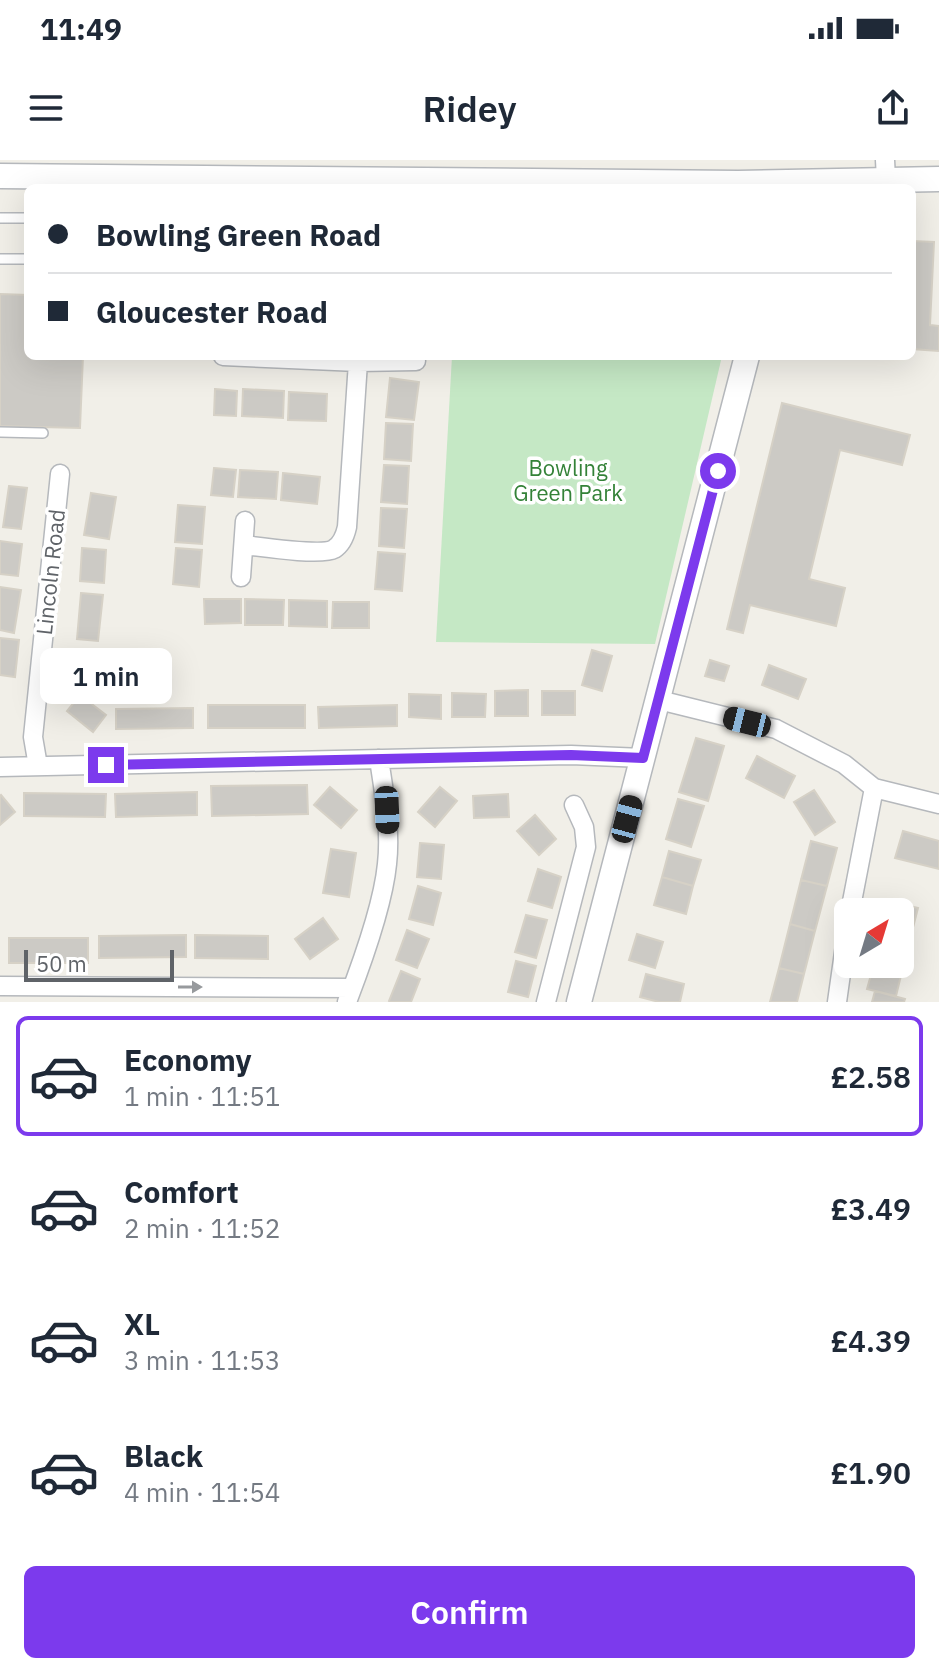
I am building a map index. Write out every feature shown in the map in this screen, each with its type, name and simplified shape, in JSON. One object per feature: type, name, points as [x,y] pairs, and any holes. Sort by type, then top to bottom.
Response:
[{"type":"street","points":[[0,176],[145,183],[784,184],[885,169],[939,179]]},
{"type":"street","points":[[313,360],[416,361]]},
{"type":"street","points":[[579,1002],[746,360]]},
{"type":"street","points":[[244,545],[319,552],[333,550],[344,539],[358,362]]},
{"type":"street","name":"Lincoln Road","points":[[38,766],[33,737],[60,474]]},
{"type":"street","points":[[241,577],[245,521]]},
{"type":"street","points":[[659,700],[776,729],[844,764],[874,788],[939,804]]},
{"type":"street","points":[[0,767],[571,755],[643,758]]},
{"type":"street","points":[[0,986],[349,995],[387,867],[387,810],[379,759]]},
{"type":"street","points":[[853,898],[874,788]]},
{"type":"street","points":[[546,1002],[586,847],[584,827],[574,805]]},
{"type":"street","points":[[837,1002],[840,978]]},
{"type":"lane","points":[[0,218],[24,218]]},
{"type":"lane","points":[[0,259],[24,259]]},
{"type":"lane","points":[[0,432],[43,433]]},
{"type":"green space","name":"Bowling Green Park","points":[[452,360],[721,360],[655,644],[436,642]]},
{"type":"building","points":[[916,241],[934,242],[930,325],[939,326],[939,351],[916,349]]},
{"type":"building","points":[[0,294],[24,295],[24,360],[83,360],[80,428],[0,426]]},
{"type":"building","points":[[390,378],[419,382],[414,420],[386,417]]},
{"type":"building","points":[[215,389],[237,391],[236,416],[214,415]]},
{"type":"building","points":[[243,389],[284,391],[283,418],[242,416]]},
{"type":"building","points":[[289,392],[327,394],[326,421],[288,420]]},
{"type":"building","points":[[782,403],[910,435],[902,465],[840,450],[809,579],[845,588],[836,626],[750,605],[743,633],[727,629]]},
{"type":"building","points":[[386,423],[413,424],[411,461],[384,459]]},
{"type":"building","points":[[384,465],[409,466],[407,504],[381,502]]},
{"type":"building","points":[[214,468],[236,470],[233,497],[211,495]]},
{"type":"building","points":[[240,470],[278,472],[276,499],[238,497]]},
{"type":"building","points":[[283,473],[320,477],[317,504],[281,500]]},
{"type":"building","points":[[9,486],[27,488],[21,529],[3,527]]},
{"type":"building","points":[[91,493],[116,497],[109,539],[84,535]]},
{"type":"building","points":[[178,505],[205,507],[202,544],[175,542]]},
{"type":"building","points":[[381,508],[407,509],[404,548],[379,546]]},
{"type":"building","points":[[0,541],[22,544],[18,576],[0,574]]},
{"type":"building","points":[[82,548],[106,550],[104,583],[80,581]]},
{"type":"building","points":[[176,548],[202,550],[199,587],[173,584]]},
{"type":"building","points":[[378,552],[405,554],[402,591],[375,589]]},
{"type":"building","points":[[0,587],[21,590],[14,633],[0,630]]},
{"type":"building","points":[[81,593],[103,595],[98,641],[77,639]]},
{"type":"building","points":[[204,599],[241,599],[241,623],[205,624]]},
{"type":"building","points":[[245,599],[284,600],[283,625],[245,625]]},
{"type":"building","points":[[289,600],[327,601],[327,627],[289,626]]},
{"type":"building","points":[[333,602],[369,602],[369,628],[332,628]]},
{"type":"building","points":[[0,638],[19,640],[15,677],[0,675]]},
{"type":"building","points":[[71,649],[94,650],[92,683],[69,681]]},
{"type":"building","points":[[592,650],[612,656],[602,691],[582,685]]},
{"type":"building","points":[[710,660],[729,666],[724,681],[705,676]]},
{"type":"building","points":[[769,665],[806,679],[798,699],[762,685]]},
{"type":"building","points":[[528,690],[528,716],[495,716],[495,691]]},
{"type":"building","points":[[542,691],[575,691],[575,715],[542,715]]},
{"type":"building","points":[[452,693],[486,694],[485,717],[452,717]]},
{"type":"building","points":[[409,694],[441,695],[441,719],[409,717]]},
{"type":"building","points":[[80,695],[106,715],[93,732],[67,711]]},
{"type":"building","points":[[208,705],[305,705],[305,728],[208,728]]},
{"type":"building","points":[[397,705],[397,726],[319,728],[318,707]]},
{"type":"building","points":[[193,708],[193,728],[116,729],[116,709]]},
{"type":"building","points":[[696,738],[724,746],[708,801],[679,792]]},
{"type":"building","points":[[757,756],[795,776],[784,798],[746,778]]},
{"type":"building","points":[[307,785],[308,814],[212,816],[211,786]]},
{"type":"building","points":[[330,787],[357,810],[341,828],[314,805]]},
{"type":"building","points":[[440,787],[457,801],[435,827],[418,812]]},
{"type":"building","points":[[814,790],[835,822],[815,835],[794,802]]},
{"type":"building","points":[[197,792],[197,815],[116,817],[115,794]]},
{"type":"building","points":[[24,793],[106,794],[105,817],[24,816]]},
{"type":"building","points":[[508,794],[509,817],[474,818],[473,796]]},
{"type":"building","points":[[0,796],[15,812],[0,825]]},
{"type":"building","points":[[678,799],[704,806],[691,847],[666,839]]},
{"type":"building","points":[[535,815],[556,839],[539,855],[517,831]]},
{"type":"building","points":[[903,831],[939,841],[939,869],[895,858]]},
{"type":"building","points":[[811,841],[837,848],[827,886],[801,880]]},
{"type":"building","points":[[420,843],[444,845],[441,879],[417,877]]},
{"type":"building","points":[[331,849],[356,853],[349,897],[323,893]]},
{"type":"building","points":[[669,851],[701,860],[693,886],[662,877]]},
{"type":"building","points":[[538,869],[561,877],[552,908],[528,901]]},
{"type":"building","points":[[662,877],[693,886],[686,914],[654,905]]},
{"type":"building","points":[[801,880],[827,886],[815,931],[790,924]]},
{"type":"building","points":[[418,886],[441,893],[433,925],[409,919]]},
{"type":"building","points":[[526,915],[547,920],[536,958],[515,952]]},
{"type":"building","points":[[323,918],[338,939],[310,959],[295,939]]},
{"type":"building","points":[[790,924],[815,931],[804,974],[779,968]]},
{"type":"building","points":[[407,930],[429,939],[417,968],[396,960]]},
{"type":"building","points":[[637,934],[663,942],[655,968],[629,960]]},
{"type":"building","points":[[186,935],[186,957],[99,958],[99,936]]},
{"type":"building","points":[[195,935],[268,936],[268,959],[195,958]]},
{"type":"building","points":[[9,938],[88,938],[88,963],[9,963]]},
{"type":"building","points":[[516,961],[536,966],[528,997],[508,992]]},
{"type":"building","points":[[779,968],[804,974],[797,1002],[770,1002]]},
{"type":"building","points":[[401,971],[420,979],[411,1002],[390,1002],[389,1001]]},
{"type":"building","points":[[646,974],[684,984],[680,1002],[659,1002],[640,997]]},
{"type":"building","points":[[870,978],[900,978],[896,996],[867,989]]},
{"type":"building","points":[[875,991],[905,999],[904,1002],[872,1002]]},
{"type":"route","points":[[106,765],[571,755],[643,758],[718,471]]}]
